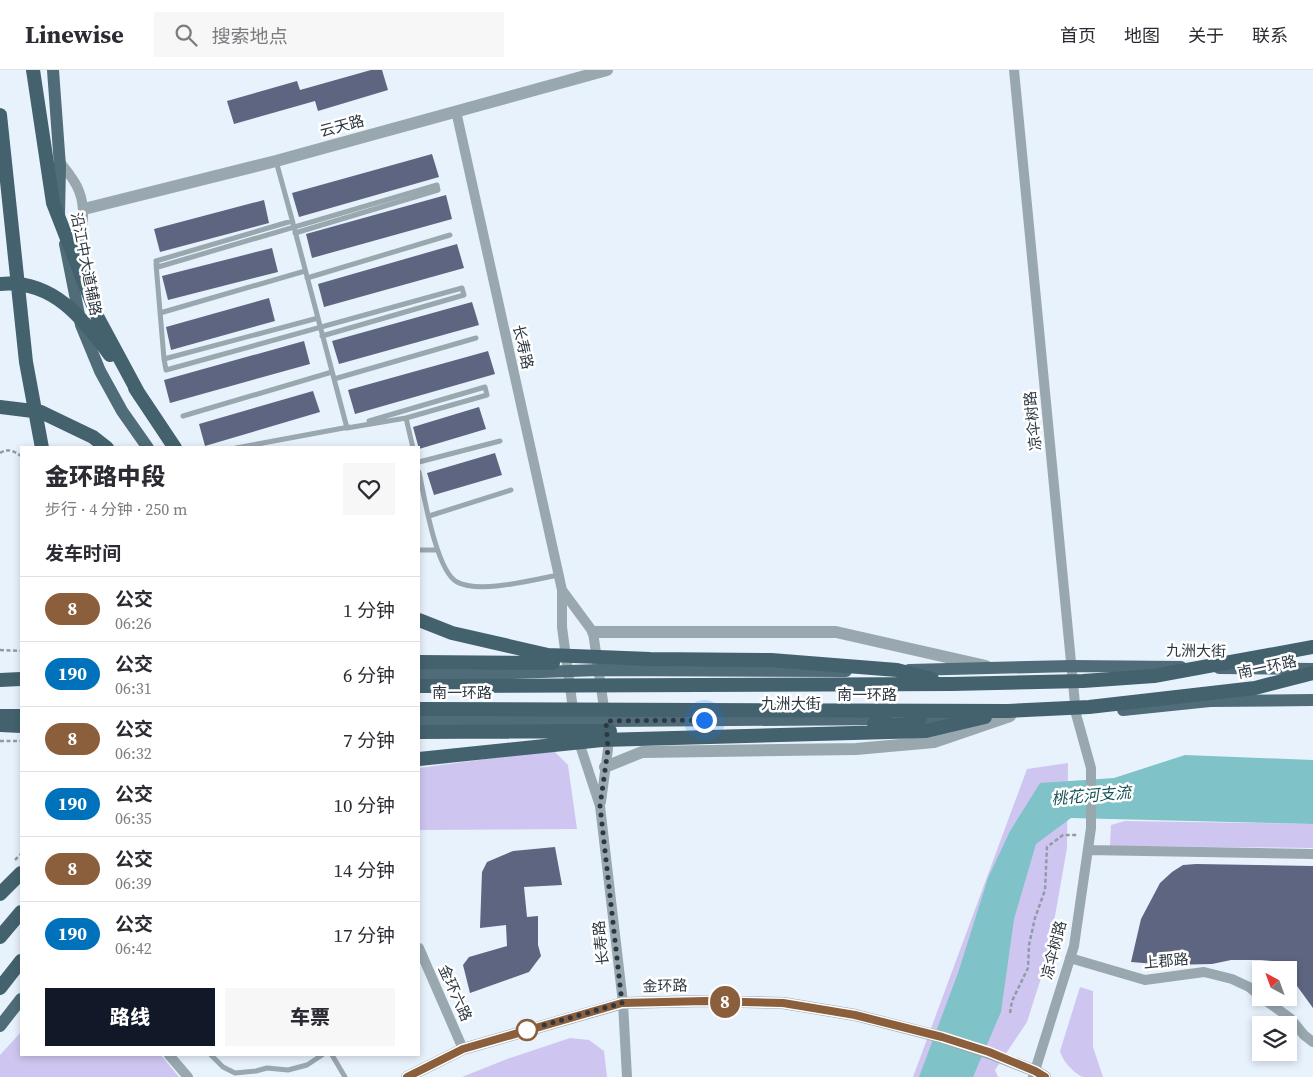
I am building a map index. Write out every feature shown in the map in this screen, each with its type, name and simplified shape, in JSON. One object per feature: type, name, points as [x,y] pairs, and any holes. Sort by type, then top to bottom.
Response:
[{"type":"highway","points":[[33,70],[53,203],[98,318],[140,396]]},
{"type":"highway","points":[[0,115],[26,362],[42,446]]},
{"type":"highway","points":[[0,284],[37,288],[58,298],[89,326],[174,446]]},
{"type":"highway","points":[[0,407],[41,412],[93,437],[104,446]]},
{"type":"highway","points":[[420,620],[452,633],[548,655],[650,659],[771,660],[897,670],[952,684]]},
{"type":"highway","name":"南一环路","points":[[420,686],[952,684],[1083,680],[1154,676],[1313,647]]},
{"type":"highway","points":[[420,662],[768,664],[833,672]]},
{"type":"highway","name":"南一环路","points":[[420,709],[1009,714],[1255,688],[1313,673]]},
{"type":"highway","points":[[0,680],[20,679]]},
{"type":"highway","points":[[0,687],[20,687]]},
{"type":"highway","points":[[420,759],[602,740],[926,731],[1009,714]]},
{"type":"highway","points":[[0,716],[20,716]]},
{"type":"highway","points":[[420,732],[825,730],[920,719]]},
{"type":"highway","points":[[0,725],[20,726]]},
{"type":"highway","points":[[0,894],[20,873]]},
{"type":"highway","points":[[0,937],[20,913]]},
{"type":"highway","points":[[0,981],[20,961]]},
{"type":"highway","points":[[0,988],[20,961]]},
{"type":"main road","name":"沿江中大道辅路","points":[[53,70],[59,160],[59,216],[81,325],[100,370],[122,411],[147,446]]},
{"type":"main road","name":"九洲大街","points":[[420,674],[599,670],[833,672],[1072,666],[1313,669]]},
{"type":"main road","name":"九洲大街","points":[[420,719],[606,721],[920,719],[1009,714],[1076,714],[1210,701],[1313,700]]},
{"type":"main road","points":[[0,1026],[19,1003]]},
{"type":"street","name":"云天路","points":[[84,209],[276,160],[607,70]]},
{"type":"street","name":"凉伞树路","points":[[1014,70],[1076,714],[1091,768],[1091,831],[1074,946],[1038,1075]]},
{"type":"street","name":"长寿路","points":[[456,112],[562,590],[562,627],[574,721],[577,737],[600,806],[622,1003],[627,1077]]},
{"type":"street","points":[[59,160],[79,190],[84,209],[81,236],[71,277]]},
{"type":"street","name":"长寿路","points":[[562,590],[593,632],[606,721],[608,749],[600,806]]},
{"type":"street","points":[[593,632],[836,632],[998,669]]},
{"type":"street","points":[[606,767],[642,752],[856,749],[934,742],[1009,714]]},
{"type":"street","points":[[1088,850],[1313,854]]},
{"type":"street","name":"金环六路","points":[[420,950],[463,1049]]},
{"type":"street","name":"上郡路","points":[[1070,958],[1145,980],[1204,972],[1232,979],[1252,989]]},
{"type":"street","name":"金环路","points":[[407,1077],[463,1049],[622,1003],[705,1001],[783,1003],[855,1015],[942,1037],[989,1052],[1038,1075]]},
{"type":"street","name":"上郡路","points":[[1274,1006],[1290,1018],[1304,1035],[1313,1042]]},
{"type":"street","points":[[170,1056],[188,1077]]},
{"type":"lane","points":[[276,160],[346,428]]},
{"type":"lane","points":[[156,261],[158,267],[295,230],[438,190],[437,184],[295,230]]},
{"type":"lane","points":[[156,261],[292,221]]},
{"type":"lane","points":[[307,278],[450,235]]},
{"type":"lane","points":[[156,261],[166,370],[462,288],[464,296],[322,336]]},
{"type":"lane","points":[[160,313],[305,271]]},
{"type":"lane","points":[[164,360],[318,318]]},
{"type":"lane","points":[[334,379],[476,338]]},
{"type":"lane","points":[[183,416],[332,372]]},
{"type":"lane","points":[[247,446],[406,418],[487,395],[485,388],[346,428]]},
{"type":"lane","points":[[406,418],[413,446]]},
{"type":"lane","points":[[420,462],[500,441]]},
{"type":"lane","points":[[420,476],[437,550],[450,577],[457,582],[475,587],[514,583],[559,575]]},
{"type":"lane","points":[[429,516],[511,490]]},
{"type":"lane","points":[[420,501],[426,501]]},
{"type":"lane","points":[[420,550],[437,550]]},
{"type":"lane","points":[[211,1056],[223,1066],[236,1073],[266,1068],[288,1070],[307,1065],[320,1056]]},
{"type":"lane","points":[[333,1056],[345,1077]]},
{"type":"path","points":[[0,453],[5,450],[14,451],[20,455]]},
{"type":"path","points":[[0,650],[20,651]]},
{"type":"path","points":[[0,741],[20,741]]},
{"type":"path","points":[[1010,1013],[1012,1001],[1028,968],[1035,918],[1045,890],[1047,847],[1063,835],[1091,831]]},
{"type":"shaded area","points":[[553,750],[568,765],[577,829],[420,830],[420,768]]},
{"type":"shaded area","points":[[1068,763],[1067,848],[1048,956],[1027,1022],[995,1070],[998,1077],[913,1077],[1027,769]]},
{"type":"shaded area","points":[[1125,821],[1313,824],[1313,848],[1110,846],[1111,825]]},
{"type":"shaded area","points":[[1080,987],[1093,991],[1093,1047],[1103,1077],[1083,1077],[1072,1070],[1061,1055],[1060,1051]]},
{"type":"shaded area","points":[[20,1033],[20,1056],[162,1056],[179,1077],[0,1077],[0,1055]]},
{"type":"shaded area","points":[[570,1038],[589,1040],[604,1051],[607,1077],[462,1077],[507,1059]]},
{"type":"water","name":"桃花河支流","points":[[1185,755],[1313,760],[1313,824],[1071,818],[1036,844],[1014,919],[1001,1012],[973,1077],[919,1077],[958,973],[988,878],[1010,831],[1040,783],[1114,778]]},
{"type":"building","points":[[371,70],[382,70],[388,90],[318,111],[315,101],[234,124],[227,101],[297,81],[300,90]]},
{"type":"building","points":[[432,154],[439,177],[299,217],[292,193]]},
{"type":"building","points":[[446,195],[452,219],[312,258],[306,234]]},
{"type":"building","points":[[264,200],[269,223],[160,252],[154,229]]},
{"type":"building","points":[[457,244],[464,268],[324,307],[318,284]]},
{"type":"building","points":[[272,248],[278,272],[168,300],[162,276]]},
{"type":"building","points":[[269,298],[275,321],[171,350],[166,327]]},
{"type":"building","points":[[472,302],[479,325],[339,364],[332,341]]},
{"type":"building","points":[[304,341],[310,364],[170,403],[164,380]]},
{"type":"building","points":[[488,351],[495,374],[355,414],[348,390]]},
{"type":"building","points":[[313,391],[320,412],[205,446],[199,424]]},
{"type":"building","points":[[479,407],[486,429],[420,449],[413,427]]},
{"type":"building","points":[[495,453],[502,475],[434,495],[427,473]]},
{"type":"building","points":[[555,847],[562,885],[524,887],[527,917],[538,916],[538,945],[541,956],[529,972],[470,993],[463,965],[469,957],[507,946],[506,925],[480,928],[482,872],[487,862],[513,851]]},
{"type":"building","points":[[1183,865],[1313,866],[1313,1008],[1298,987],[1298,961],[1231,960],[1212,964],[1169,965],[1131,962],[1141,919],[1160,883]]},
{"type":"bus line","name":"8","points":[[407,1077],[463,1049],[622,1003],[705,1001],[783,1003],[855,1015],[942,1037],[989,1052],[1045,1077]]},
{"type":"route","points":[[527,1030],[622,1003],[600,806],[608,749],[606,721],[704,720]]}]
